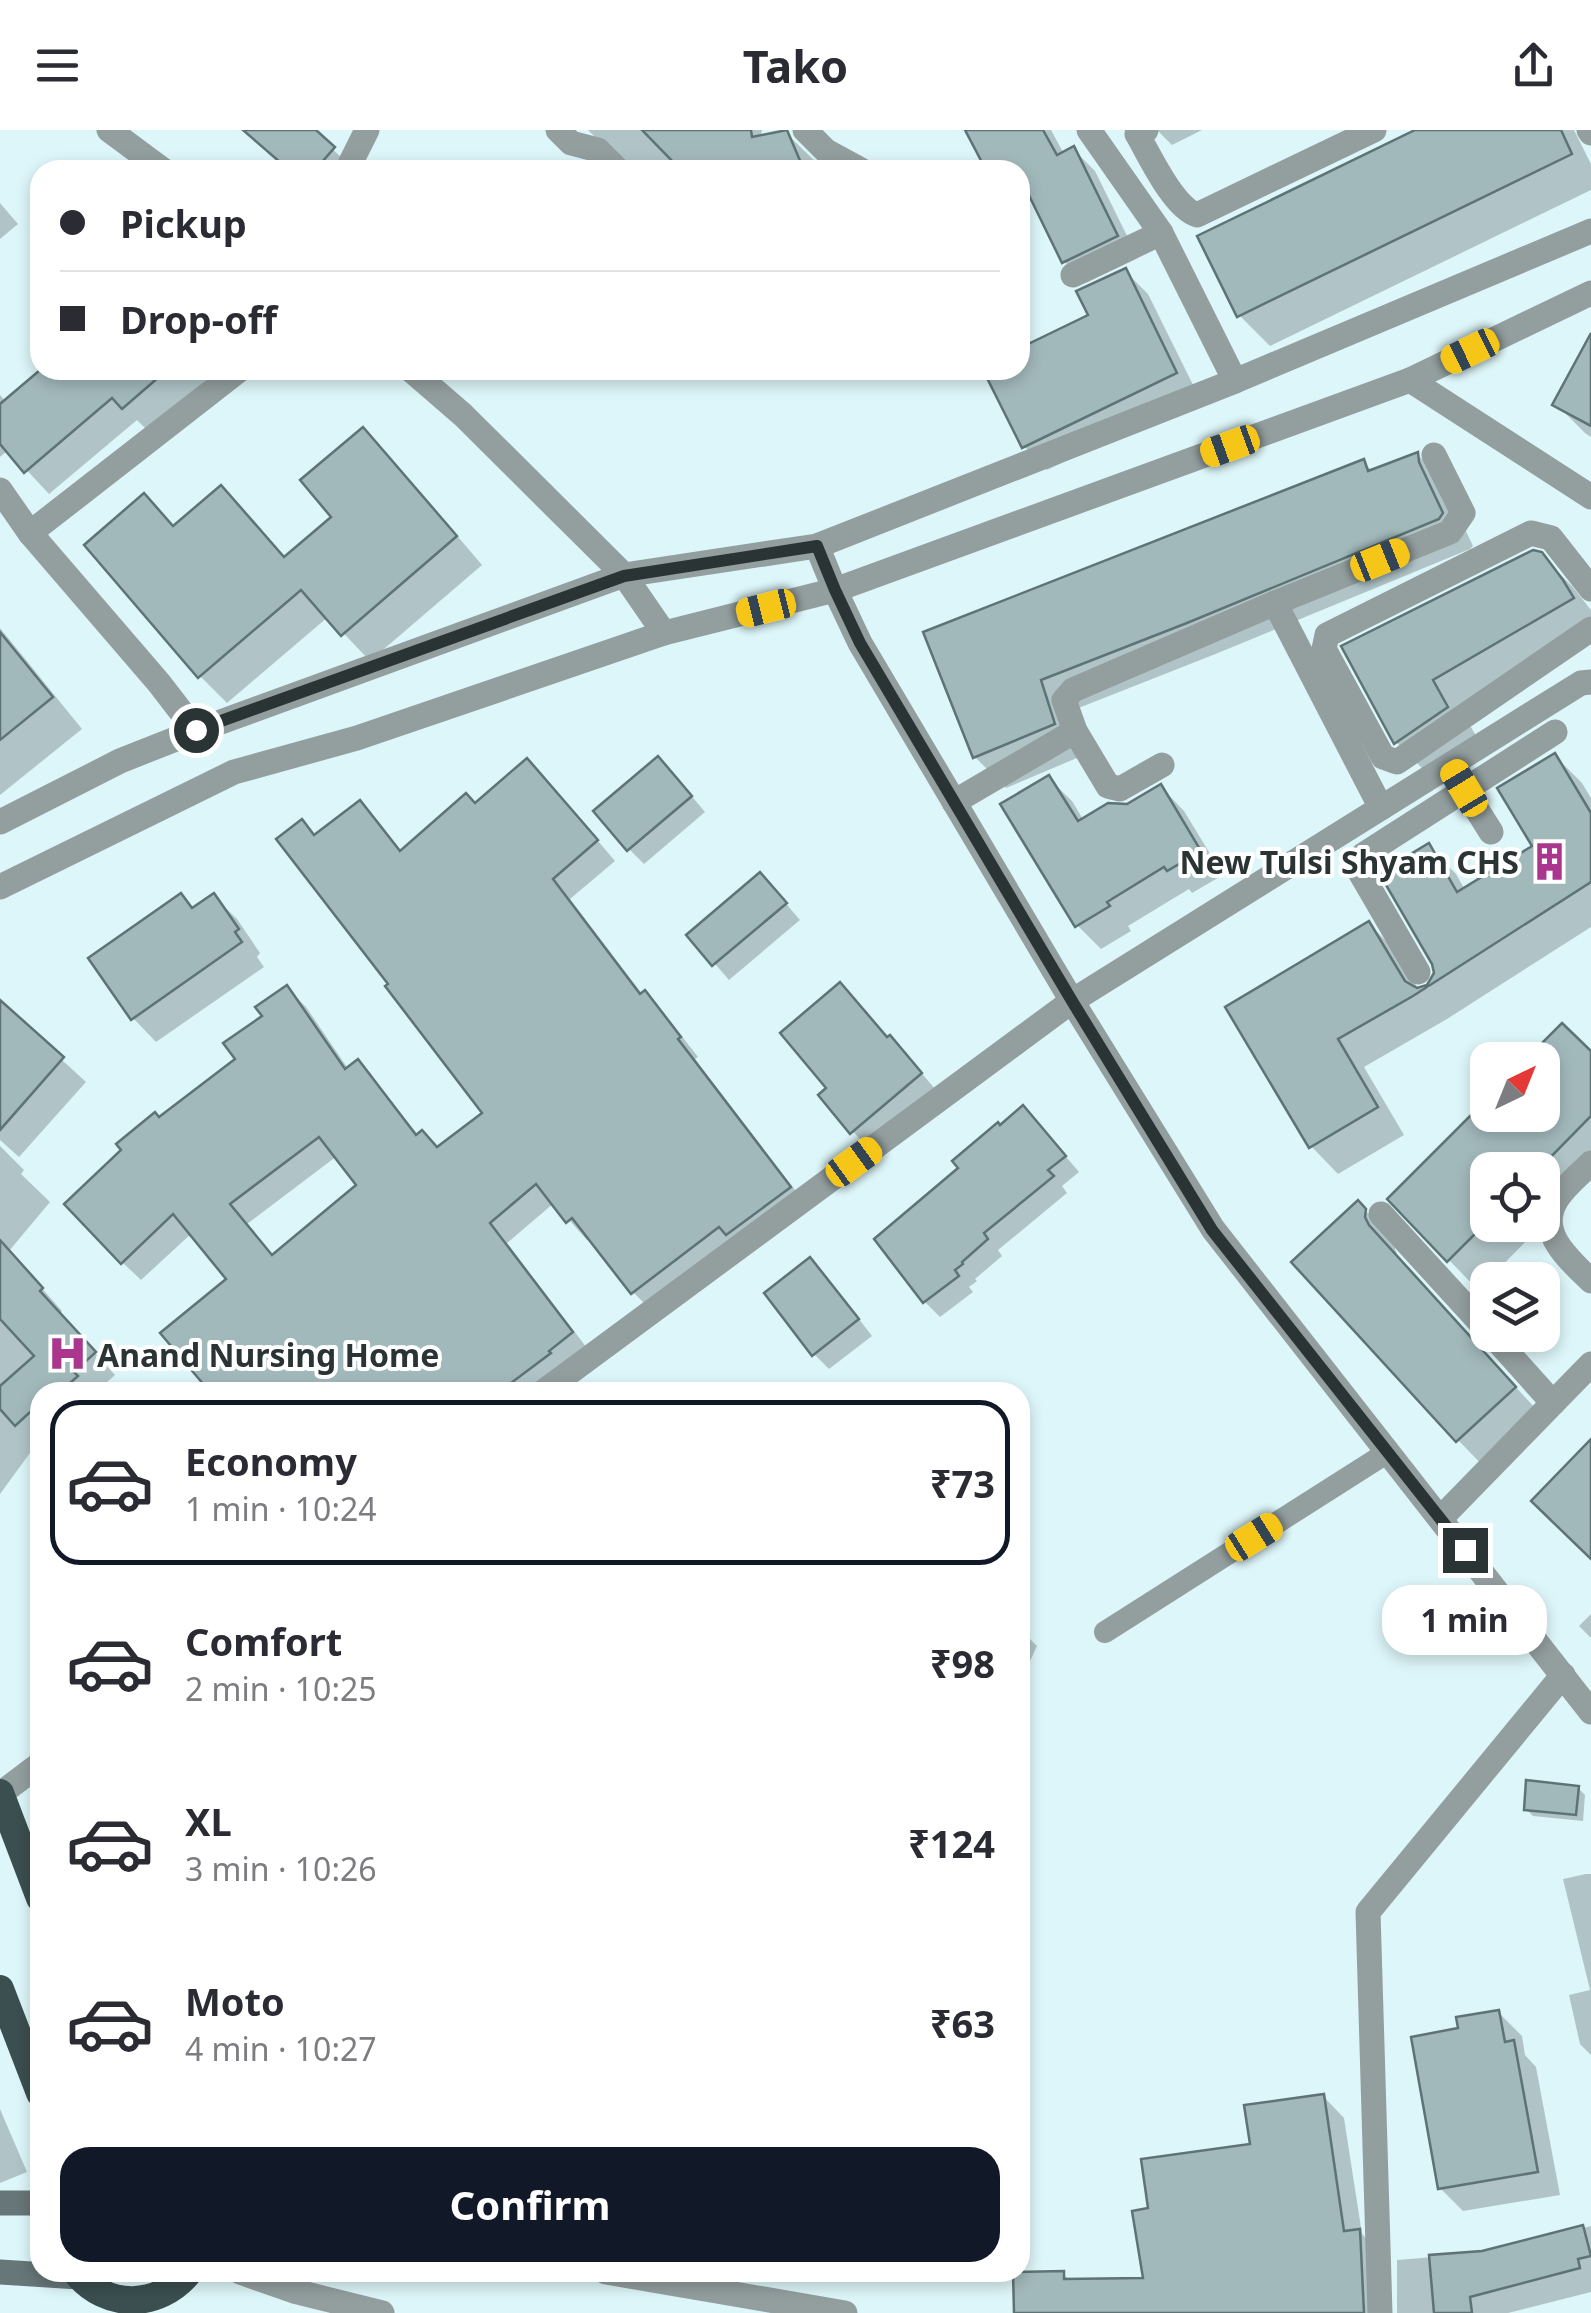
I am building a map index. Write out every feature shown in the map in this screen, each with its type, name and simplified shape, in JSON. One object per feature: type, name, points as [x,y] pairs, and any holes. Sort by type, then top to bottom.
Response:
[{"type":"highway","points":[[0,1793],[30,1872]]},
{"type":"highway","points":[[0,1989],[30,2067]]},
{"type":"highway","points":[[86,2282],[116,2306],[181,2292]]},
{"type":"main road","points":[[0,2203],[30,2203]]},
{"type":"main road","points":[[0,2272],[30,2273]]},
{"type":"street","points":[[109,130],[150,160]]},
{"type":"street","points":[[558,130],[570,144],[598,150],[608,160]]},
{"type":"street","points":[[805,130],[826,151],[843,160]]},
{"type":"street","points":[[1089,130],[1161,233],[1235,381]]},
{"type":"street","points":[[1140,131],[1164,180],[1187,212],[1197,215],[1374,130]]},
{"type":"street","points":[[351,160],[364,131]]},
{"type":"street","points":[[1135,196],[1164,180]]},
{"type":"street","points":[[0,822],[120,761],[196,730],[624,576],[817,546],[1235,381],[1591,231]]},
{"type":"street","points":[[1073,275],[1161,233]]},
{"type":"street","points":[[0,888],[234,772],[358,738],[664,633],[835,590],[1410,380],[1591,293]]},
{"type":"street","points":[[30,532],[226,380]]},
{"type":"street","points":[[423,380],[624,576],[664,633]]},
{"type":"street","points":[[1410,380],[1591,497]]},
{"type":"street","points":[[1162,766],[1120,788],[1108,786],[1075,731],[1064,700],[1072,690],[1450,532],[1464,513],[1434,455]]},
{"type":"street","points":[[0,490],[30,532],[196,730]]},
{"type":"street","points":[[1591,589],[1551,538],[1530,533],[1326,635],[1324,649],[1384,757],[1397,762],[1591,629]]},
{"type":"street","points":[[817,546],[860,643],[1212,1230],[1591,1712]]},
{"type":"street","points":[[1275,603],[1381,808]]},
{"type":"street","points":[[557,1382],[1072,1001],[1590,679]]},
{"type":"street","points":[[954,802],[1075,731]]},
{"type":"street","points":[[1418,972],[1357,868],[1363,854],[1554,732]]},
{"type":"street","points":[[1450,765],[1491,832]]},
{"type":"street","points":[[1591,1163],[1555,1201],[1550,1226],[1560,1250],[1591,1282]]},
{"type":"street","points":[[1381,1214],[1470,1311]]},
{"type":"street","points":[[1507,1352],[1554,1403]]},
{"type":"street","points":[[1441,1518],[1591,1364]]},
{"type":"street","points":[[1380,2313],[1368,1912],[1563,1675]]},
{"type":"street","points":[[0,1793],[30,1771]]},
{"type":"street","points":[[270,2282],[382,2313]]},
{"type":"street","points":[[664,2282],[845,2313]]},
{"type":"lane","points":[[1105,1632],[1388,1452]]},
{"type":"building","points":[[243,130],[316,130],[335,147],[324,160],[278,160]]},
{"type":"building","points":[[642,130],[751,130],[752,137],[787,130],[800,160],[671,160]]},
{"type":"building","points":[[965,130],[1043,130],[1057,155],[1074,146],[1118,236],[1062,263],[1030,197],[1030,160],[981,160]]},
{"type":"building","points":[[1415,130],[1561,130],[1572,154],[1237,317],[1197,236]]},
{"type":"building","points":[[1126,268],[1177,373],[1022,448],[988,380],[1030,380],[1030,343],[1088,315],[1076,291]]},
{"type":"building","points":[[1591,333],[1591,426],[1552,405]]},
{"type":"building","points":[[30,378],[155,380],[122,409],[112,398],[24,473],[0,444],[0,404]]},
{"type":"building","points":[[363,427],[457,536],[341,636],[301,590],[198,678],[84,545],[144,493],[173,526],[221,485],[284,557],[331,517],[300,480]]},
{"type":"building","points":[[1418,452],[1443,513],[1439,519],[1041,680],[1055,724],[973,758],[923,632],[1364,459],[1368,471]]},
{"type":"building","points":[[1533,550],[1542,552],[1574,598],[1433,680],[1448,707],[1394,744],[1341,646]]},
{"type":"building","points":[[0,632],[53,697],[0,740]]},
{"type":"building","points":[[1555,753],[1591,813],[1591,882],[1413,996],[1338,1039],[1378,1107],[1309,1148],[1225,1007],[1369,921],[1405,981],[1417,988],[1427,985],[1434,973],[1432,964],[1379,873],[1429,843],[1457,892],[1532,846],[1497,788]]},
{"type":"building","points":[[658,756],[692,796],[627,851],[593,811]]},
{"type":"building","points":[[527,758],[598,840],[553,879],[640,994],[645,990],[791,1187],[726,1235],[719,1227],[631,1294],[572,1218],[566,1223],[536,1184],[490,1223],[573,1332],[512,1382],[202,1382],[160,1333],[226,1279],[173,1214],[121,1264],[64,1204],[121,1150],[116,1144],[155,1112],[159,1117],[235,1059],[223,1043],[262,1016],[255,1007],[287,985],[345,1069],[358,1059],[416,1135],[422,1130],[437,1147],[482,1113],[276,839],[302,819],[314,835],[360,800],[400,851],[466,793],[475,803]],"holes":[[[319,1137],[356,1185],[272,1255],[230,1204]]]},
{"type":"building","points":[[1049,775],[1078,821],[1108,803],[1127,804],[1161,784],[1201,851],[1167,871],[1164,867],[1075,927],[1000,804]]},
{"type":"building","points":[[760,872],[787,903],[712,966],[686,935]]},
{"type":"building","points":[[181,893],[192,908],[214,893],[239,929],[235,932],[242,942],[131,1020],[88,958]]},
{"type":"building","points":[[840,982],[922,1073],[850,1134],[818,1095],[826,1088],[780,1033]]},
{"type":"building","points":[[0,1000],[64,1057],[0,1130]]},
{"type":"building","points":[[1562,1023],[1591,1051],[1591,1116],[1556,1152],[1470,1152],[1470,1239],[1447,1262],[1387,1199],[1470,1116],[1470,1132],[1560,1132],[1560,1042],[1543,1042]]},
{"type":"building","points":[[1023,1105],[1066,1156],[1048,1170],[1054,1176],[984,1233],[988,1239],[955,1270],[959,1276],[923,1303],[874,1239],[958,1168],[952,1161]]},
{"type":"building","points":[[1358,1200],[1366,1209],[1369,1225],[1470,1336],[1470,1352],[1484,1352],[1516,1387],[1456,1442],[1291,1262]]},
{"type":"building","points":[[0,1240],[96,1352],[74,1372],[78,1376],[71,1382],[30,1382],[30,1412],[15,1426],[0,1409],[0,1386],[34,1356],[0,1319]]},
{"type":"building","points":[[810,1257],[859,1319],[812,1356],[764,1293]]},
{"type":"building","points":[[1591,1439],[1591,1559],[1531,1501]]},
{"type":"building","points":[[1526,1780],[1579,1786],[1576,1815],[1524,1810]]},
{"type":"building","points":[[1499,2010],[1505,2042],[1514,2040],[1538,2172],[1438,2189],[1411,2037],[1458,2028],[1456,2017]]},
{"type":"building","points":[[1324,2094],[1344,2231],[1360,2229],[1364,2313],[1014,2313],[1013,2282],[1030,2282],[1030,2272],[1064,2271],[1064,2279],[1143,2278],[1132,2211],[1148,2208],[1141,2159],[1250,2144],[1244,2105]]},
{"type":"building","points":[[1583,2225],[1591,2256],[1578,2259],[1580,2268],[1470,2297],[1472,2313],[1434,2313],[1429,2255],[1482,2251]]},
{"type":"place","name":"New Tulsi Shyam CHS","points":[[1549,861]]},
{"type":"place","name":"Anand Nursing Home","points":[[67,1354]]},
{"type":"route","points":[[196,730],[624,576],[817,546],[860,643],[1212,1230],[1465,1550]]}]
